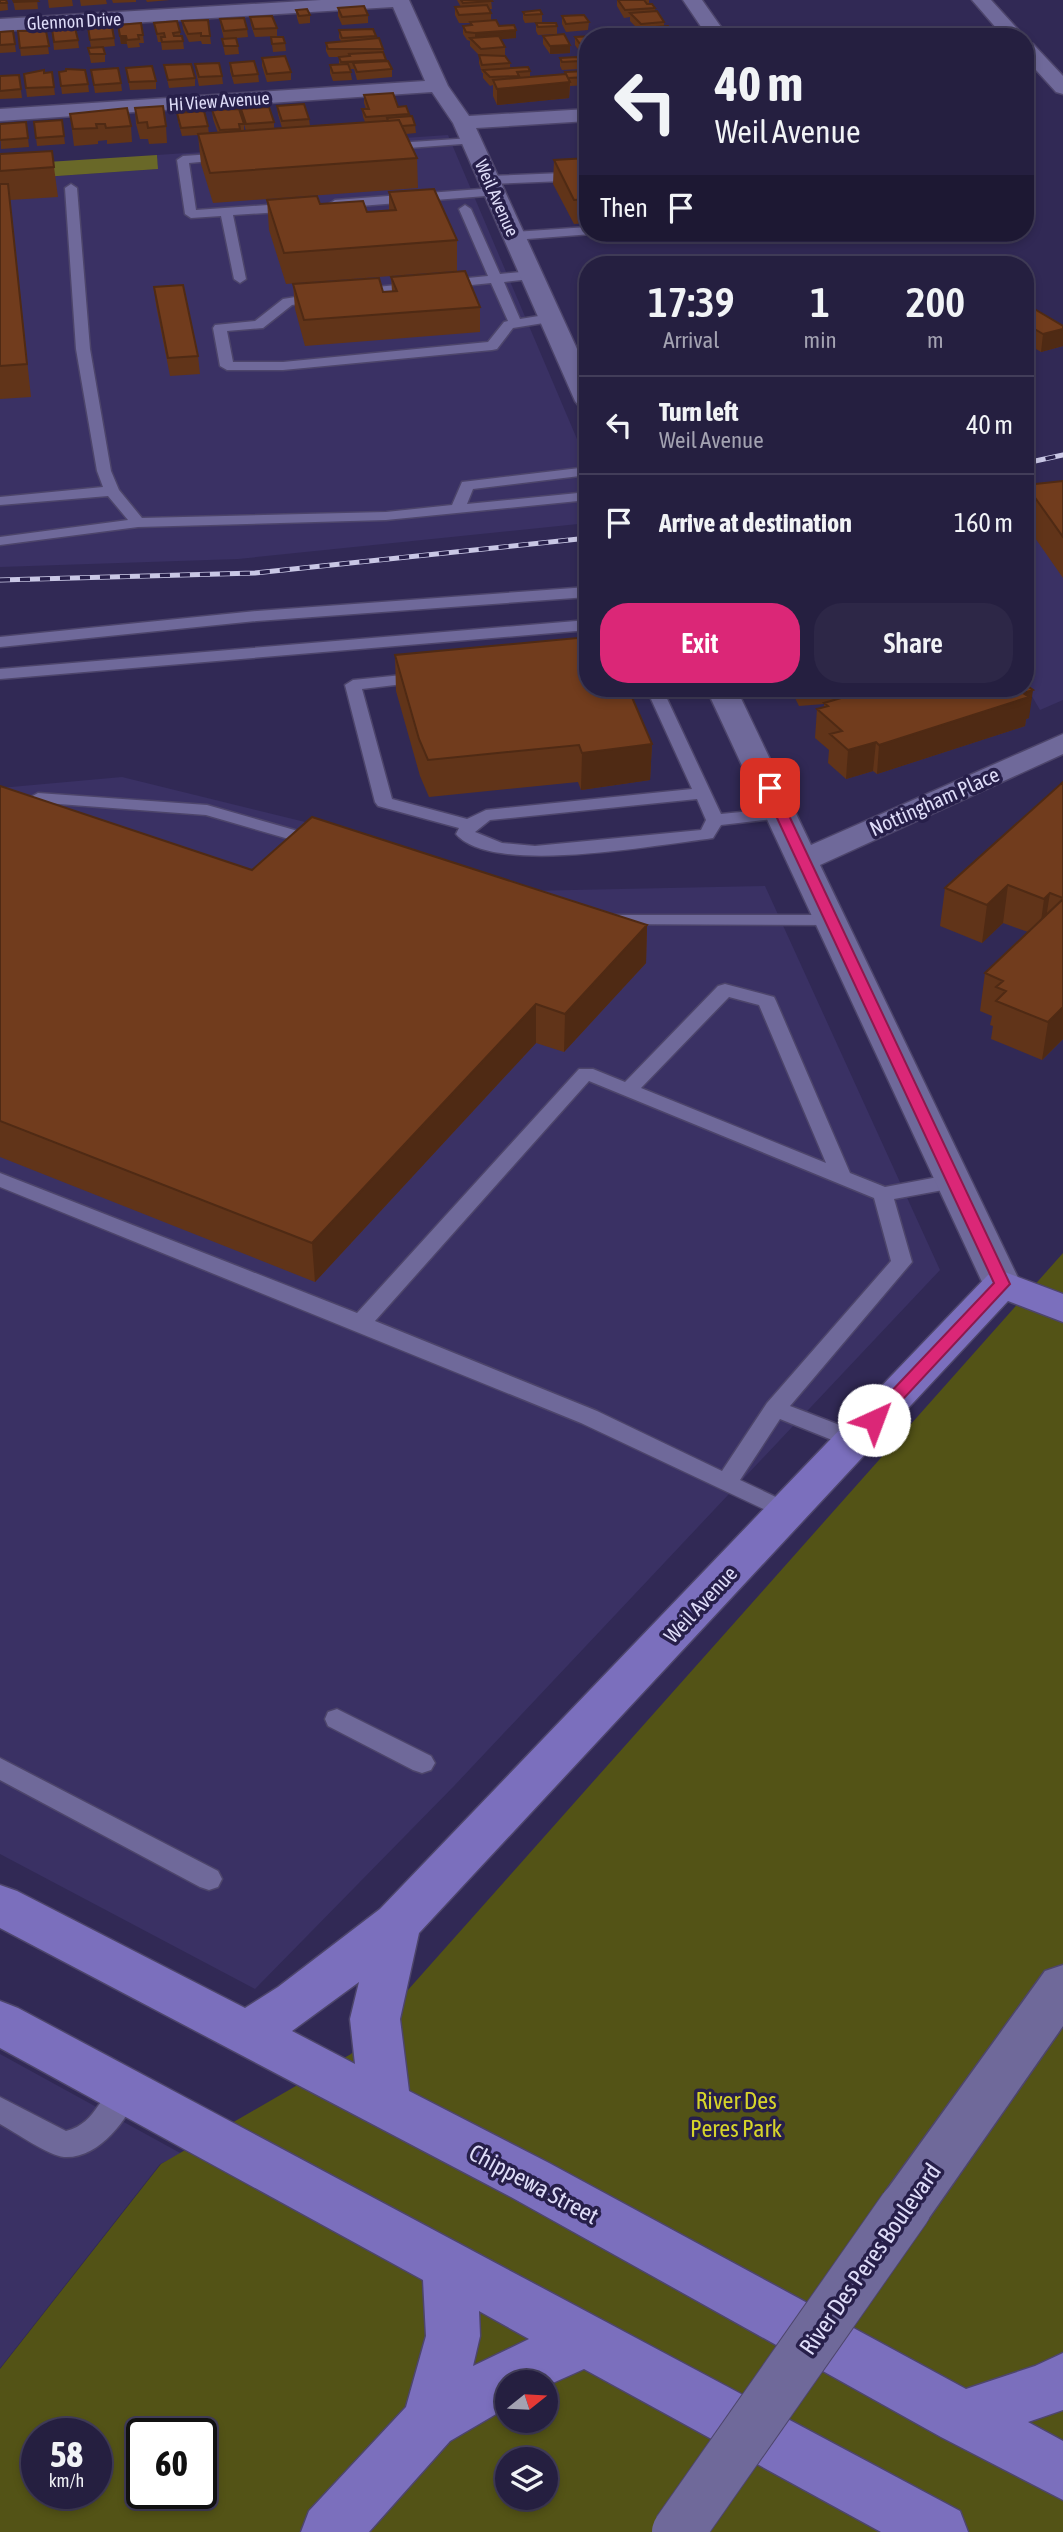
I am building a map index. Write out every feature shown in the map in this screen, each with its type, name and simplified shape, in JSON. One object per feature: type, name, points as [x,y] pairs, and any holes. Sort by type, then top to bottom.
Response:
[{"type":"main road","points":[[1002,1284],[1063,1309]]},
{"type":"main road","name":"Weil Avenue","points":[[247,2033],[296,2001],[397,1924],[1002,1284]]},
{"type":"main road","name":"Chippewa Street","points":[[0,1905],[530,2180],[1063,2472]]},
{"type":"main road","points":[[384,2105],[375,2019],[397,1924]]},
{"type":"main road","points":[[0,2023],[586,2341],[868,2510],[939,2532]]},
{"type":"main road","points":[[430,2421],[453,2336],[449,2266]]},
{"type":"main road","points":[[330,2532],[430,2421],[507,2376],[586,2341]]},
{"type":"main road","points":[[961,2417],[1049,2388],[1063,2380]]},
{"type":"street","points":[[692,0],[712,28]]},
{"type":"street","points":[[981,0],[1007,28]]},
{"type":"street","name":"Glennon Drive","points":[[0,25],[399,1]]},
{"type":"street","name":"Weil Avenue","points":[[399,1],[438,86],[467,132],[481,202],[514,236],[579,381]]},
{"type":"street","points":[[1034,56],[1062,85]]},
{"type":"street","points":[[1037,85],[1062,85]]},
{"type":"street","name":"Hi View Avenue","points":[[0,116],[438,86]]},
{"type":"street","points":[[467,132],[579,116]]},
{"type":"street","points":[[725,697],[1002,1284]]},
{"type":"street","name":"Nottingham Place","points":[[804,860],[1063,743]]},
{"type":"street","name":"River Des Peres Boulevard","points":[[678,2532],[1063,1986]]},
{"type":"lane","points":[[375,147],[467,132]]},
{"type":"lane","points":[[238,156],[183,160],[191,214],[227,216],[481,202],[579,178]]},
{"type":"lane","points":[[71,188],[83,349],[104,471],[112,491],[138,523]]},
{"type":"lane","points":[[481,202],[496,279],[516,324]]},
{"type":"lane","points":[[314,210],[374,216]]},
{"type":"lane","points":[[227,216],[240,279]]},
{"type":"lane","points":[[514,236],[579,232]]},
{"type":"lane","points":[[531,275],[288,302],[258,325],[220,328],[228,366],[283,366],[492,346],[509,325],[551,318]]},
{"type":"lane","points":[[458,508],[467,485],[579,472]]},
{"type":"lane","points":[[0,500],[112,491]]},
{"type":"lane","points":[[0,541],[138,523],[386,516],[579,497]]},
{"type":"lane","points":[[0,642],[272,632],[439,619],[579,594]]},
{"type":"lane","points":[[0,674],[272,632],[439,619],[579,625]]},
{"type":"lane","points":[[436,676],[352,685],[384,802],[469,825]]},
{"type":"lane","points":[[658,697],[715,820]]},
{"type":"lane","points":[[701,793],[486,816],[469,825],[465,834],[481,843],[505,850],[545,853],[707,834],[715,820]]},
{"type":"lane","points":[[38,798],[207,810],[332,846]]},
{"type":"lane","points":[[715,820],[782,813]]},
{"type":"lane","points":[[592,920],[832,920]]},
{"type":"lane","points":[[628,1090],[725,990],[766,1001],[842,1177]]},
{"type":"lane","points":[[361,1323],[586,1073],[883,1194],[954,1181]]},
{"type":"lane","points":[[0,1202],[8,1183],[589,1417],[787,1512]]},
{"type":"lane","points":[[726,1483],[775,1409],[902,1262],[883,1194]]},
{"type":"lane","points":[[775,1409],[855,1440]]},
{"type":"lane","points":[[337,1719],[422,1763]]},
{"type":"lane","points":[[0,1768],[209,1879]]},
{"type":"lane","points":[[0,2110],[64,2144],[82,2140],[98,2130],[126,2091]]},
{"type":"shaded area","points":[[448,135],[579,444],[579,524],[238,559],[0,567],[0,180],[158,169],[157,155]]},
{"type":"shaded area","points":[[157,155],[158,169],[0,180],[0,165]]},
{"type":"shaded area","points":[[1063,494],[1063,700],[1040,710],[1032,697],[1034,503]]},
{"type":"shaded area","points":[[122,777],[305,822],[525,891],[765,886],[940,1270],[454,1786],[255,1989],[0,1854],[0,788]]},
{"type":"shaded area","points":[[0,2054],[182,2154],[160,2164],[0,2368]]},
{"type":"green space","name":"River Des Peres Park","points":[[1063,1253],[1063,2532],[0,2532],[0,2369],[161,2164],[351,2054]]},
{"type":"building","points":[[13,0],[37,0],[38,1],[14,2]]},
{"type":"building","points":[[461,0],[491,0],[492,1],[463,3]]},
{"type":"building","points":[[618,0],[644,0],[655,8],[625,10]]},
{"type":"building","points":[[487,5],[491,13],[459,15],[455,7]]},
{"type":"building","points":[[364,6],[368,15],[342,17],[338,8]]},
{"type":"building","points":[[307,9],[310,15],[299,16],[296,10]]},
{"type":"building","points":[[540,10],[542,14],[525,15],[523,12]]},
{"type":"building","points":[[657,11],[664,22],[641,24],[630,13]]},
{"type":"building","points":[[584,15],[589,22],[566,24],[562,16]]},
{"type":"building","points":[[272,16],[277,28],[254,29],[250,17]]},
{"type":"building","points":[[244,18],[247,29],[224,31],[220,19]]},
{"type":"building","points":[[208,20],[210,36],[201,36],[201,33],[188,34],[182,21]]},
{"type":"building","points":[[496,20],[499,26],[514,25],[516,30],[475,33],[466,32],[463,26],[472,25],[470,22]]},
{"type":"building","points":[[177,21],[180,32],[173,33],[174,36],[182,36],[183,41],[162,42],[164,33],[157,34],[154,23]]},
{"type":"building","points":[[141,23],[143,35],[138,35],[139,39],[127,40],[126,36],[120,36],[118,25]]},
{"type":"building","points":[[536,23],[556,23],[557,26],[538,27]]},
{"type":"building","points":[[88,27],[112,27],[114,38],[90,40]]},
{"type":"building","points":[[75,28],[78,40],[54,42],[52,29]]},
{"type":"building","points":[[373,29],[376,36],[342,38],[339,30]]},
{"type":"building","points":[[13,31],[15,44],[0,45],[0,32]]},
{"type":"building","points":[[18,31],[46,31],[49,46],[20,48]]},
{"type":"building","points":[[564,34],[570,45],[550,46],[543,36]]},
{"type":"building","points":[[499,36],[505,47],[481,49],[470,38]]},
{"type":"building","points":[[271,37],[283,37],[285,43],[272,44]]},
{"type":"building","points":[[236,38],[238,46],[224,46],[222,39]]},
{"type":"building","points":[[379,38],[383,49],[328,49],[326,43]]},
{"type":"building","points":[[103,47],[105,54],[90,54],[88,48]]},
{"type":"building","points":[[383,52],[386,60],[341,62],[339,57],[350,56],[349,54]]},
{"type":"building","points":[[479,55],[505,56],[510,63],[482,65]]},
{"type":"building","points":[[285,56],[291,72],[267,74],[262,58]]},
{"type":"building","points":[[577,57],[579,61],[562,62],[560,58]]},
{"type":"building","points":[[254,61],[258,74],[233,76],[230,63]]},
{"type":"building","points":[[388,61],[392,69],[357,72],[353,63]]},
{"type":"building","points":[[219,63],[222,76],[199,77],[195,64]]},
{"type":"building","points":[[191,64],[195,78],[168,80],[164,65]]},
{"type":"building","points":[[348,64],[351,72],[333,73],[330,65]]},
{"type":"building","points":[[152,66],[156,81],[129,82],[126,68]]},
{"type":"building","points":[[528,67],[530,71],[517,72],[519,76],[490,77],[483,70]]},
{"type":"building","points":[[118,68],[121,83],[94,85],[91,70]]},
{"type":"building","points":[[66,69],[85,70],[88,84],[61,86],[59,72]]},
{"type":"building","points":[[44,70],[44,73],[52,72],[54,87],[26,88],[24,74]]},
{"type":"building","points":[[579,71],[579,77],[568,78],[565,72]]},
{"type":"building","points":[[566,74],[570,82],[497,89],[493,80]]},
{"type":"building","points":[[19,75],[21,89],[0,91],[0,76]]},
{"type":"building","points":[[393,93],[398,107],[406,106],[409,114],[366,117],[362,109],[369,109],[364,95]]},
{"type":"building","points":[[304,104],[309,119],[282,121],[277,106]]},
{"type":"building","points":[[163,106],[166,126],[148,128],[147,122],[138,123],[135,108]]},
{"type":"building","points":[[269,107],[274,122],[246,124],[241,109]]},
{"type":"building","points":[[127,108],[131,126],[106,128],[105,124],[96,124],[97,128],[73,129],[70,114]]},
{"type":"building","points":[[239,109],[244,124],[239,124],[240,129],[220,130],[212,110]]},
{"type":"building","points":[[204,111],[208,126],[181,128],[177,113]]},
{"type":"building","points":[[412,116],[415,125],[402,126],[399,120],[388,121],[387,118]]},
{"type":"building","points":[[62,120],[64,136],[36,138],[34,122]]},
{"type":"building","points":[[399,120],[417,158],[210,173],[198,134]]},
{"type":"building","points":[[26,122],[28,138],[0,140],[0,124]]},
{"type":"building","points":[[52,151],[54,167],[0,171],[0,154]]},
{"type":"building","points":[[579,159],[579,200],[574,200],[554,160]]},
{"type":"building","points":[[0,184],[8,184],[27,364],[0,366]]},
{"type":"building","points":[[434,189],[457,240],[284,253],[267,200],[317,196],[320,204],[363,201],[367,212],[396,210],[389,192]]},
{"type":"building","points":[[465,271],[480,307],[304,320],[293,284],[379,278],[383,292],[397,291],[391,277]]},
{"type":"building","points":[[183,285],[198,356],[168,358],[154,287]]},
{"type":"building","points":[[1034,309],[1063,326],[1063,329],[1043,334],[1034,329]]},
{"type":"building","points":[[1063,481],[1063,537],[1034,496],[1034,484]]},
{"type":"building","points":[[579,638],[579,697],[632,697],[652,744],[582,753],[579,745],[428,760],[419,739],[395,655]]},
{"type":"building","points":[[845,697],[1029,697],[879,745],[876,742],[848,750],[830,734],[842,731],[817,709],[828,706],[824,703]]},
{"type":"building","points":[[1063,782],[1063,898],[1050,893],[1044,899],[1008,885],[987,905],[945,888]]},
{"type":"building","points":[[0,786],[252,870],[312,817],[647,925],[565,1014],[536,1004],[312,1243],[0,1121]]},
{"type":"building","points":[[1063,899],[1063,1007],[1048,1022],[996,1001],[1006,991],[996,987],[1003,981],[985,973]]},
{"type":"railway","points":[[1034,461],[1063,455]]},
{"type":"railway","points":[[0,580],[255,573],[579,539]]},
{"type":"route","points":[[770,788],[1002,1284],[874,1420]]}]
